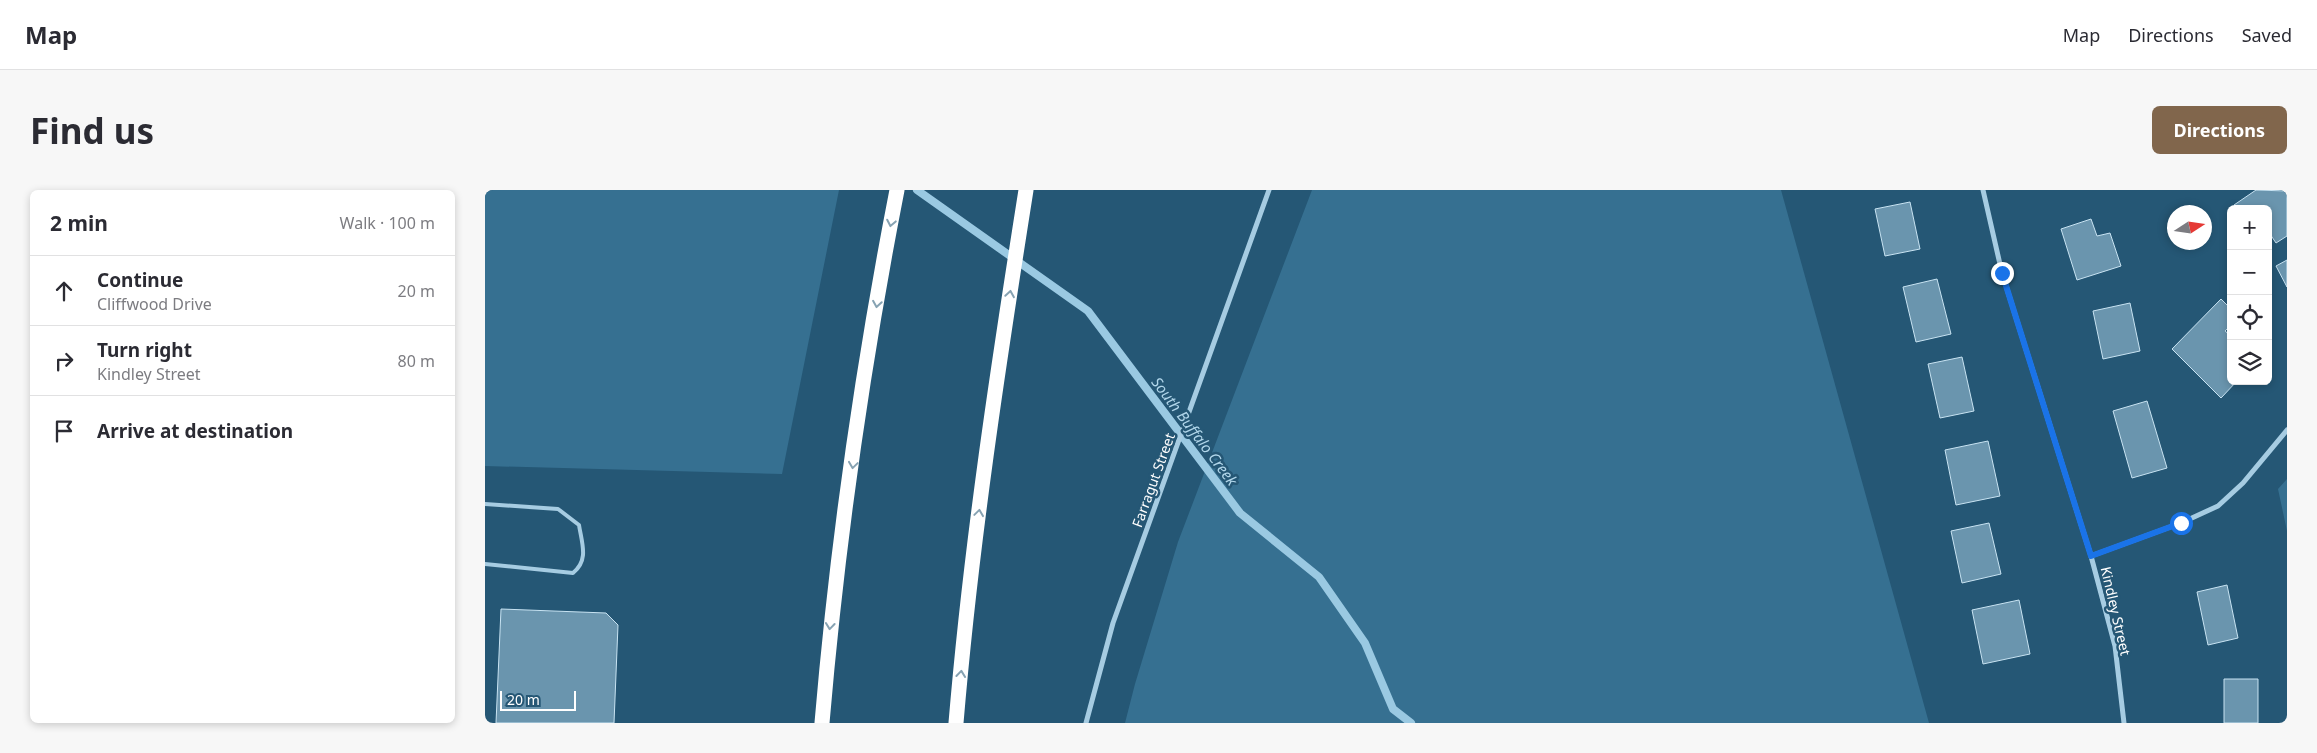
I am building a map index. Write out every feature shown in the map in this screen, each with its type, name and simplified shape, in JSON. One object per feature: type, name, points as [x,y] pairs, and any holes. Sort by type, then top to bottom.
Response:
[{"type":"highway","points":[[822,723],[830,624],[884,256],[897,190]]},
{"type":"highway","points":[[956,723],[977,529],[1002,343],[1026,190]]},
{"type":"street","name":"Farragut Street","points":[[1086,723],[1113,623],[1269,190]]},
{"type":"street","name":"Kindley Street","points":[[1983,190],[2002,273],[2091,556],[2115,646],[2124,723]]},
{"type":"street","points":[[2091,556],[2181,523],[2218,506],[2243,483],[2287,430]]},
{"type":"lane","points":[[485,504],[558,509],[579,525],[584,553],[581,566],[573,574],[485,564]]},
{"type":"shaded area","points":[[485,190],[839,190],[782,474],[485,466]]},
{"type":"shaded area","points":[[1312,190],[1781,190],[1929,723],[1125,723],[1178,542]]},
{"type":"shaded area","points":[[2287,479],[2287,531],[2278,489]]},
{"type":"building","points":[[2256,190],[2287,191],[2287,236],[2276,243],[2272,237],[2272,205],[2234,205]]},
{"type":"building","points":[[1910,202],[1920,249],[1885,256],[1875,209]]},
{"type":"building","points":[[2091,219],[2097,236],[2110,233],[2121,266],[2077,280],[2061,229]]},
{"type":"building","points":[[2287,260],[2287,287],[2276,266]]},
{"type":"building","points":[[1937,279],[1951,334],[1916,342],[1903,287]]},
{"type":"building","points":[[2221,299],[2227,305],[2227,329],[2225,331],[2227,333],[2227,385],[2233,385],[2221,398],[2172,349]]},
{"type":"building","points":[[2130,303],[2140,351],[2103,359],[2093,311]]},
{"type":"building","points":[[1962,357],[1974,411],[1940,418],[1928,364]]},
{"type":"building","points":[[2147,401],[2167,468],[2132,478],[2113,411]]},
{"type":"building","points":[[1988,441],[2000,496],[1956,505],[1945,450]]},
{"type":"building","points":[[1989,523],[2001,574],[1962,583],[1951,531]]},
{"type":"building","points":[[2227,585],[2238,638],[2208,645],[2197,592]]},
{"type":"building","points":[[2019,600],[2030,654],[1983,664],[1972,610]]},
{"type":"building","points":[[501,609],[606,613],[618,625],[614,723],[496,723]]},
{"type":"building","points":[[2224,679],[2258,679],[2258,723],[2224,723]]},
{"type":"waterway","name":"South Buffalo Creek","points":[[917,190],[1088,311],[1240,513],[1319,577],[1365,643],[1393,709],[1411,723]]},
{"type":"route","points":[[2002,273],[2091,556],[2181,523]]}]
